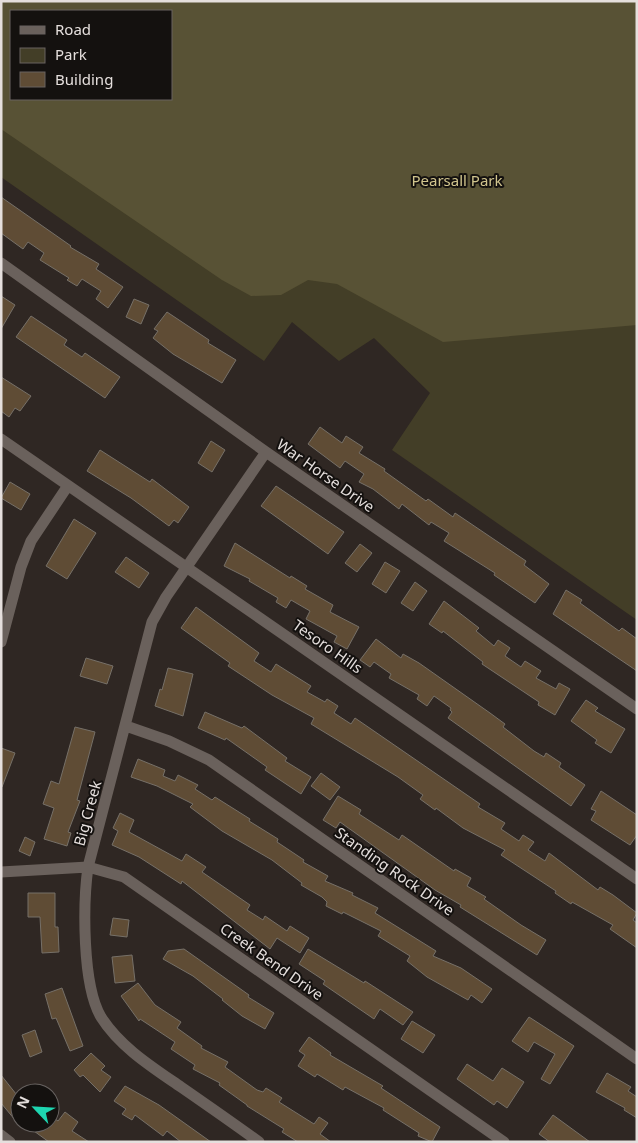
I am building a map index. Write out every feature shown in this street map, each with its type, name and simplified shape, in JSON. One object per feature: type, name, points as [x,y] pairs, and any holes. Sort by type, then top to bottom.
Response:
[{"type":"street","name":"War Horse Drive","points":[[1,263],[266,452],[637,709]]},
{"type":"street","name":"Tesoro Hills","points":[[1,439],[67,487],[186,567],[637,879]]},
{"type":"street","name":"Big Creek","points":[[259,1142],[142,1059],[118,1038],[101,1016],[91,983],[85,927],[85,888],[88,866],[152,622],[186,567],[266,452]]},
{"type":"street","points":[[1,642],[21,567],[31,540],[67,487]]},
{"type":"street","name":"Standing Rock Drive","points":[[126,726],[169,741],[209,760],[637,1060]]},
{"type":"street","name":"Creek Bend Drive","points":[[1,872],[88,866],[112,873],[135,884],[504,1142]]},
{"type":"green space","name":"Pearsall Park","points":[[1,1],[637,1],[637,620],[392,450],[430,393],[374,338],[339,361],[292,322],[264,361],[1,177]]},
{"type":"green space","name":"Pearsall Park","points":[[1,1],[637,1],[637,325],[443,342],[337,284],[308,280],[281,295],[251,296],[222,280],[1,129]]},
{"type":"building","points":[[1,197],[70,247],[99,264],[96,269],[123,287],[108,308],[96,299],[101,291],[82,279],[77,286],[67,280],[69,278],[40,260],[44,253],[28,242],[23,249],[1,233]]},
{"type":"building","points":[[1,296],[15,305],[1,329]]},
{"type":"building","points":[[134,299],[149,305],[141,324],[126,317]]},
{"type":"building","points":[[167,312],[209,340],[208,343],[236,360],[222,383],[173,354],[153,338],[158,331],[154,329]]},
{"type":"building","points":[[31,316],[67,340],[64,345],[82,357],[85,353],[120,377],[105,398],[16,337]]},
{"type":"building","points":[[1,377],[31,396],[20,411],[15,408],[9,417],[1,411]]},
{"type":"building","points":[[320,427],[342,443],[346,436],[363,447],[359,453],[385,469],[384,471],[426,501],[428,499],[453,517],[455,513],[526,561],[524,565],[549,584],[535,603],[494,575],[495,573],[444,541],[449,533],[431,522],[429,525],[402,504],[399,509],[373,489],[359,482],[364,474],[345,461],[340,468],[308,444]]},
{"type":"building","points":[[211,441],[225,450],[212,472],[198,463]]},
{"type":"building","points":[[100,450],[150,482],[152,479],[189,507],[178,523],[174,520],[169,526],[131,498],[87,471]]},
{"type":"building","points":[[10,482],[30,494],[21,510],[1,498]]},
{"type":"building","points":[[276,486],[344,532],[328,554],[261,506]]},
{"type":"building","points":[[74,519],[96,533],[67,579],[46,566]]},
{"type":"building","points":[[235,543],[290,578],[291,576],[307,586],[305,589],[333,605],[330,612],[359,627],[347,649],[334,642],[337,636],[306,619],[310,611],[291,600],[286,608],[276,602],[278,598],[249,581],[250,579],[224,566]]},
{"type":"building","points":[[360,544],[372,553],[357,572],[345,563]]},
{"type":"building","points":[[126,557],[149,573],[139,588],[115,572]]},
{"type":"building","points":[[385,562],[400,571],[386,593],[372,584]]},
{"type":"building","points":[[415,582],[427,591],[413,611],[401,603]]},
{"type":"building","points":[[566,590],[582,600],[580,603],[619,631],[622,628],[637,639],[637,671],[553,614]]},
{"type":"building","points":[[444,601],[479,628],[476,631],[494,646],[498,640],[510,648],[505,656],[521,667],[525,661],[541,671],[536,678],[556,689],[559,683],[570,689],[555,715],[538,705],[539,702],[482,664],[483,662],[443,631],[442,633],[429,624]]},
{"type":"building","points":[[196,607],[259,653],[254,661],[271,672],[276,664],[311,686],[307,692],[325,702],[327,699],[338,706],[334,713],[351,724],[355,718],[480,804],[478,807],[505,823],[501,829],[519,841],[523,835],[534,842],[528,850],[545,861],[549,853],[598,890],[600,887],[637,913],[633,920],[637,923],[637,948],[610,929],[613,925],[572,902],[571,904],[555,893],[556,891],[501,855],[505,850],[463,828],[436,808],[435,810],[420,799],[423,795],[398,777],[311,724],[314,718],[272,695],[228,666],[230,663],[181,628]]},
{"type":"building","points":[[376,639],[401,658],[403,654],[419,663],[490,713],[505,724],[503,727],[534,751],[544,757],[546,753],[561,763],[559,767],[585,785],[571,806],[448,718],[452,712],[451,708],[434,696],[427,706],[417,699],[419,695],[389,678],[391,674],[374,662],[370,667],[360,660]]},
{"type":"building","points":[[86,658],[113,666],[107,684],[80,676]]},
{"type":"building","points":[[168,668],[193,674],[183,716],[155,706]]},
{"type":"building","points":[[586,700],[598,708],[595,711],[625,729],[611,753],[595,743],[597,740],[571,721]]},
{"type":"building","points":[[205,712],[242,728],[244,726],[287,758],[285,761],[311,777],[301,794],[265,770],[267,767],[226,738],[225,740],[198,728]]},
{"type":"building","points":[[75,727],[95,732],[77,800],[80,801],[68,832],[71,833],[67,846],[44,839],[54,808],[43,804],[51,781],[59,784]]},
{"type":"building","points":[[1,748],[15,753],[2,787],[1,787]]},
{"type":"building","points":[[138,759],[165,770],[163,776],[175,781],[178,775],[198,785],[195,789],[212,800],[215,797],[250,819],[249,821],[278,839],[277,842],[304,860],[303,862],[328,876],[325,881],[353,893],[352,895],[378,908],[375,913],[436,951],[433,956],[461,968],[492,989],[482,1003],[471,995],[468,1000],[427,977],[407,961],[410,956],[378,936],[381,931],[343,912],[342,914],[326,906],[327,902],[322,897],[301,885],[302,883],[272,860],[222,831],[190,807],[193,804],[157,786],[131,777]]},
{"type":"building","points":[[321,773],[340,787],[330,800],[311,786]]},
{"type":"building","points":[[601,791],[637,815],[637,835],[630,845],[591,820],[596,811],[591,809]]},
{"type":"building","points":[[338,796],[361,810],[359,814],[399,840],[402,835],[454,871],[455,869],[471,878],[467,886],[486,897],[484,899],[521,925],[546,940],[537,955],[460,907],[461,905],[435,890],[340,822],[336,828],[323,820]]},
{"type":"building","points":[[120,813],[134,820],[129,832],[182,861],[186,854],[206,867],[202,872],[250,905],[247,910],[263,920],[265,916],[287,931],[290,926],[309,938],[300,953],[277,938],[270,949],[182,881],[181,884],[139,857],[112,845],[118,831],[113,828]]},
{"type":"building","points":[[25,837],[35,842],[30,856],[19,851]]},
{"type":"building","points":[[28,893],[55,893],[55,927],[58,927],[59,952],[42,953],[40,917],[28,917]]},
{"type":"building","points":[[113,918],[129,920],[127,937],[110,935]]},
{"type":"building","points":[[184,949],[249,995],[248,997],[274,1013],[265,1029],[242,1016],[193,976],[163,959],[168,951]]},
{"type":"building","points":[[308,949],[364,983],[365,981],[413,1012],[403,1025],[380,1009],[374,1019],[323,984],[325,981],[299,964]]},
{"type":"building","points":[[132,955],[135,981],[115,983],[112,957]]},
{"type":"building","points":[[138,983],[155,1005],[181,1022],[177,1028],[202,1046],[201,1048],[228,1062],[225,1067],[257,1090],[263,1092],[266,1088],[282,1098],[279,1102],[314,1124],[319,1117],[328,1123],[320,1134],[331,1142],[298,1142],[282,1132],[284,1129],[247,1106],[219,1085],[220,1083],[193,1069],[195,1065],[171,1049],[175,1042],[140,1019],[139,1021],[121,996]]},
{"type":"building","points":[[62,988],[83,1046],[70,1051],[56,1018],[52,1019],[45,994]]},
{"type":"building","points":[[529,1017],[574,1046],[550,1084],[541,1079],[555,1054],[534,1042],[528,1052],[512,1041]]},
{"type":"building","points":[[412,1021],[435,1035],[423,1053],[401,1039]]},
{"type":"building","points":[[35,1030],[42,1052],[30,1057],[22,1035]]},
{"type":"building","points":[[309,1037],[331,1053],[330,1055],[383,1086],[381,1088],[440,1127],[432,1142],[418,1136],[419,1133],[383,1110],[384,1108],[345,1087],[343,1090],[317,1074],[315,1077],[298,1066],[305,1055],[299,1051]]},
{"type":"building","points":[[91,1053],[105,1066],[101,1070],[111,1077],[100,1092],[83,1075],[80,1077],[74,1070]]},
{"type":"building","points":[[467,1064],[493,1081],[502,1068],[524,1082],[507,1108],[497,1101],[494,1105],[457,1079]]},
{"type":"building","points":[[607,1073],[631,1087],[628,1091],[637,1097],[637,1118],[624,1110],[625,1108],[596,1092]]},
{"type":"building","points":[[1,1075],[10,1086],[10,1114],[1,1103]]},
{"type":"building","points":[[125,1086],[159,1105],[211,1142],[181,1142],[167,1131],[163,1136],[135,1115],[132,1120],[122,1114],[126,1109],[114,1101]]},
{"type":"building","points":[[65,1112],[78,1122],[72,1131],[89,1142],[49,1142],[37,1133],[60,1133],[60,1118]]},
{"type":"building","points":[[553,1115],[590,1142],[550,1142],[539,1134]]}]
